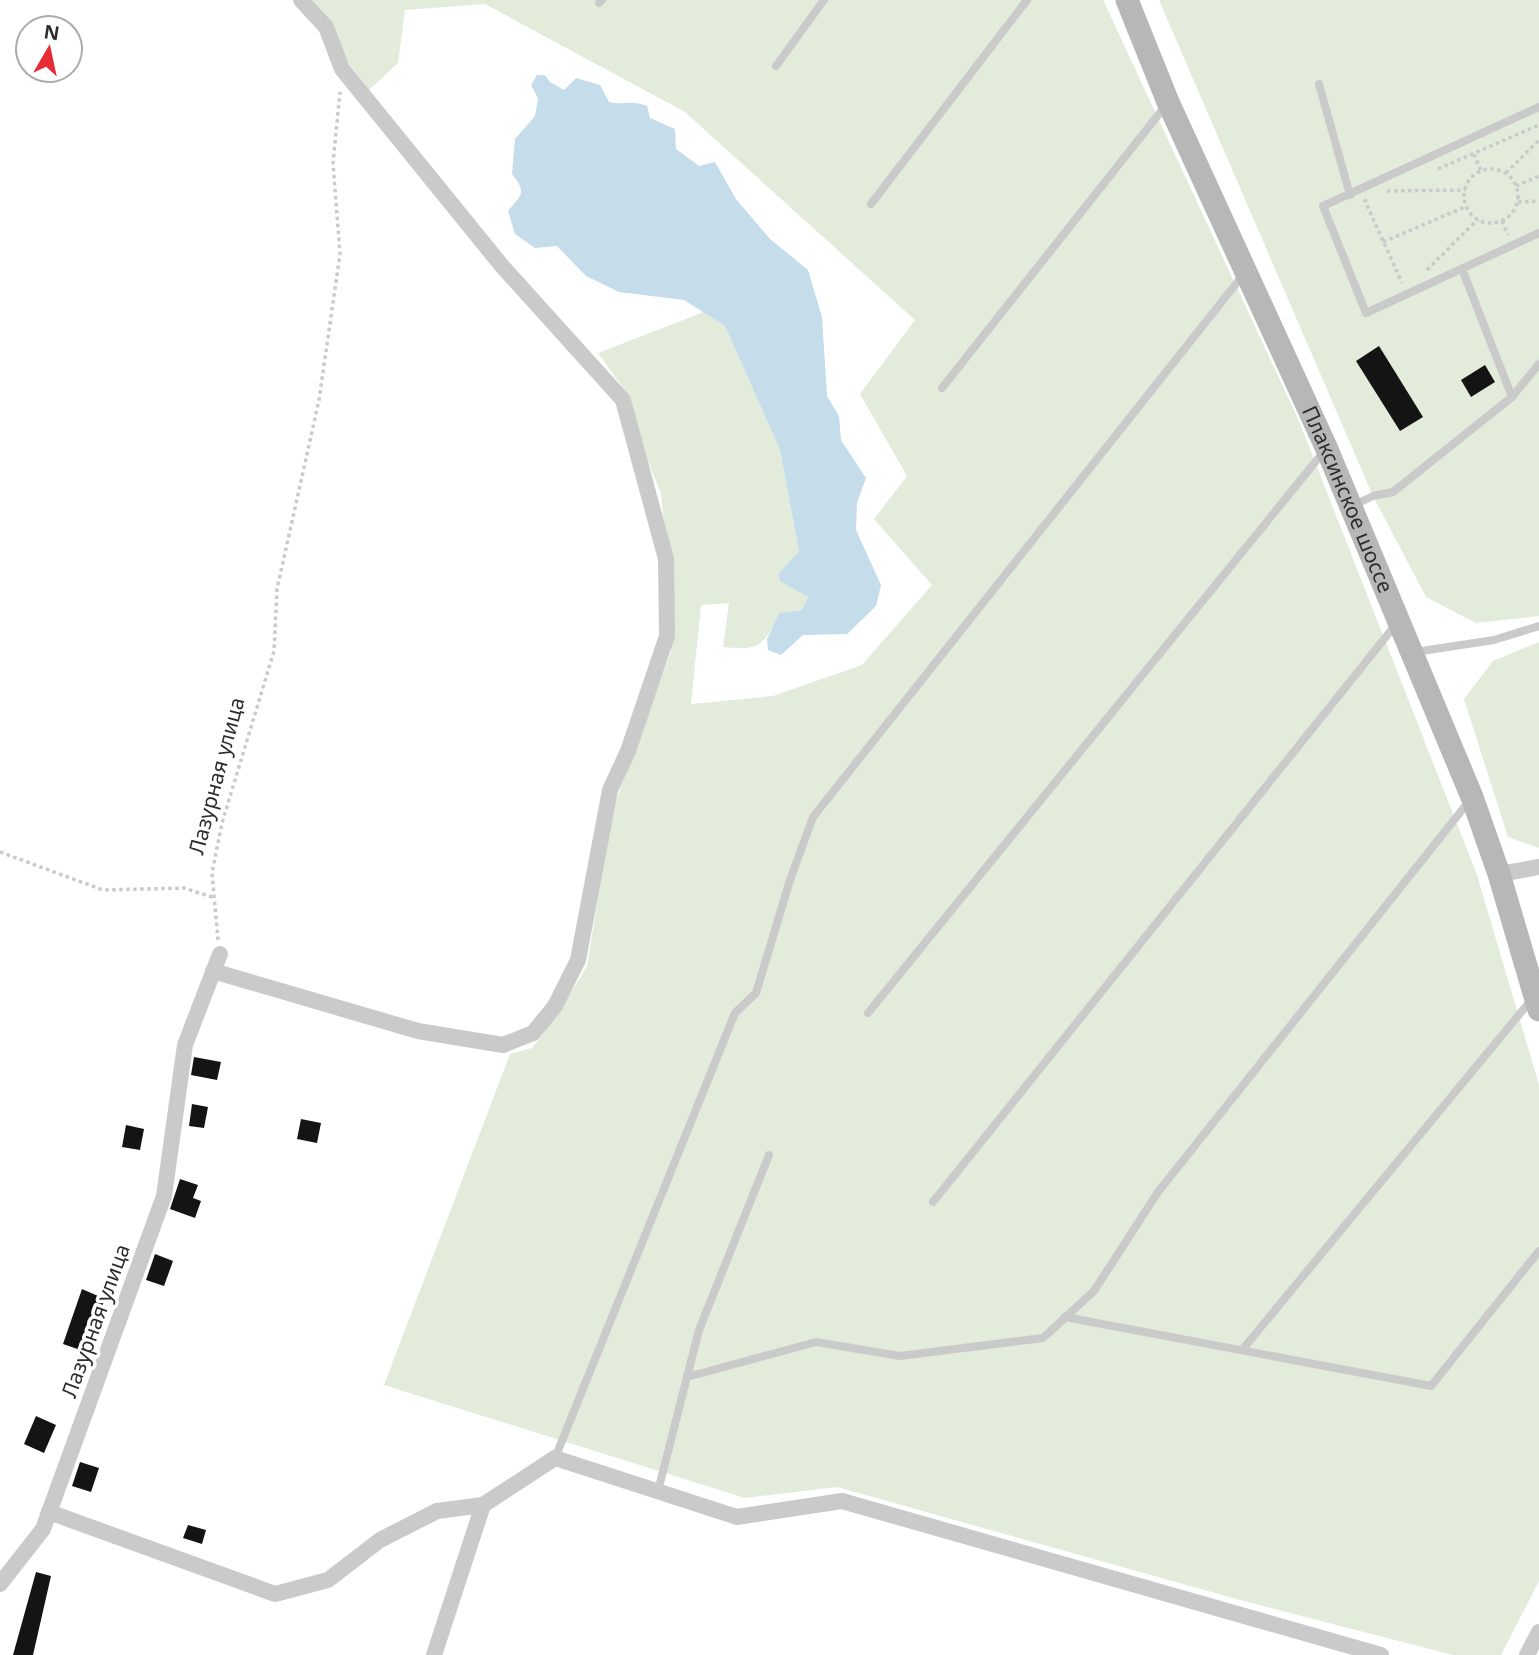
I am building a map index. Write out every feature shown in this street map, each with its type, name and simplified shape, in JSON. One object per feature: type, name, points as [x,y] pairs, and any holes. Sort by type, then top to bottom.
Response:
[{"type":"main road","name":"Плаксинское шоссе","points":[[1127,0],[1168,102],[1326,447],[1472,797],[1499,874],[1537,1003]]},
{"type":"street","points":[[213,971],[418,1031],[503,1045],[533,1033],[555,1006],[578,960],[610,790],[628,751],[667,636],[666,559],[623,400],[502,266],[342,69],[326,27],[301,0]]},
{"type":"street","points":[[1499,874],[1539,867]]},
{"type":"street","name":"Лазурная улица","points":[[0,1584],[43,1529],[164,1195],[185,1045],[220,954]]},
{"type":"street","points":[[49,1511],[275,1594],[328,1580],[380,1540],[437,1511],[482,1506],[555,1458],[737,1517],[842,1501],[1381,1655]]},
{"type":"street","points":[[434,1655],[482,1506]]},
{"type":"street","points":[[1527,1655],[1539,1632]]},
{"type":"lane","points":[[776,66],[824,0]]},
{"type":"lane","points":[[871,204],[1027,0]]},
{"type":"lane","points":[[1319,84],[1350,195]]},
{"type":"lane","points":[[942,388],[1168,102]]},
{"type":"lane","points":[[1539,107],[1323,206],[1366,313],[1539,233]]},
{"type":"lane","points":[[1462,269],[1512,397]]},
{"type":"lane","points":[[555,1458],[735,1013],[756,993],[790,880],[813,817],[1246,272]]},
{"type":"lane","points":[[1351,506],[1373,496],[1393,492],[1512,397],[1539,364]]},
{"type":"lane","points":[[868,1013],[1326,447]]},
{"type":"lane","points":[[933,1202],[1398,621]]},
{"type":"lane","points":[[1412,652],[1493,640],[1539,626]]},
{"type":"lane","points":[[687,1377],[816,1342],[900,1356],[1042,1338],[1094,1291],[1158,1192],[1472,797]]},
{"type":"lane","points":[[1242,1350],[1537,1003]]},
{"type":"lane","points":[[658,1491],[699,1330],[769,1154]]},
{"type":"lane","points":[[1065,1317],[1431,1386],[1539,1251]]},
{"type":"path","name":"Лазурная улица","points":[[220,954],[212,873],[222,823],[274,652],[278,589],[319,400],[341,254],[332,163],[342,69]]},
{"type":"path","points":[[1437,170],[1539,125]]},
{"type":"path","points":[[1505,173],[1539,140]]},
{"type":"path","points":[[1474,154],[1481,171]]},
{"type":"path","points":[[1489,169],[1505,173],[1516,186],[1517,202],[1509,216],[1494,223],[1478,219],[1467,206],[1465,190],[1474,176],[1481,171],[1489,169]]},
{"type":"path","points":[[1516,186],[1539,176]]},
{"type":"path","points":[[1399,186],[1365,201],[1401,284],[1412,279]]},
{"type":"path","points":[[1387,191],[1465,190]]},
{"type":"path","points":[[1517,202],[1539,201]]},
{"type":"path","points":[[1383,242],[1467,206]]},
{"type":"path","points":[[1435,269],[1423,274],[1478,219]]},
{"type":"path","points":[[1509,237],[1519,233]]},
{"type":"path","points":[[0,852],[103,890],[184,888],[215,898]]},
{"type":"green space","points":[[311,0],[1103,0],[1299,421],[1477,875],[1539,1085],[1539,1581],[1501,1655],[1453,1655],[1244,1601],[837,1487],[745,1498],[384,1385],[510,1054],[532,1048],[559,1012],[587,966],[612,811],[671,652],[673,619],[661,493],[645,455],[631,399],[598,353],[704,312],[725,326],[780,450],[799,551],[779,573],[808,597],[802,610],[779,613],[764,639],[753,647],[745,648],[723,647],[729,603],[701,605],[691,704],[773,696],[862,665],[932,585],[874,519],[907,476],[860,394],[915,320],[685,112],[485,4],[405,10],[398,63],[369,90],[349,64]]},
{"type":"green space","points":[[1159,0],[1539,0],[1539,616],[1476,623],[1426,597],[1373,496]]},
{"type":"green space","points":[[1539,642],[1539,848],[1508,837],[1464,699],[1493,661]]},
{"type":"water","points":[[537,75],[545,75],[550,82],[564,90],[576,78],[600,85],[609,102],[647,106],[650,118],[675,129],[676,149],[699,166],[715,162],[736,199],[770,239],[808,270],[822,317],[827,396],[839,416],[841,440],[866,478],[857,503],[856,530],[881,585],[876,606],[847,634],[803,635],[781,655],[768,650],[767,639],[779,613],[802,610],[808,597],[780,581],[779,573],[799,551],[780,450],[725,326],[684,300],[619,292],[586,276],[557,246],[535,248],[515,234],[508,211],[521,193],[520,185],[512,174],[515,139],[535,116],[538,98],[531,85]]},
{"type":"building","points":[[1379,346],[1423,417],[1400,431],[1356,361]]},
{"type":"building","points":[[1485,365],[1495,382],[1471,397],[1461,380]]},
{"type":"building","points":[[194,1057],[221,1062],[217,1080],[191,1075]]},
{"type":"building","points":[[192,1104],[208,1107],[204,1128],[189,1126]]},
{"type":"building","points":[[301,1119],[321,1123],[317,1143],[297,1139]]},
{"type":"building","points":[[126,1125],[144,1129],[140,1150],[122,1147]]},
{"type":"building","points":[[180,1179],[198,1185],[193,1198],[201,1201],[195,1218],[170,1209]]},
{"type":"building","points":[[155,1254],[173,1261],[164,1286],[146,1280]]},
{"type":"building","points":[[82,1289],[105,1299],[96,1322],[100,1324],[89,1353],[63,1344]]},
{"type":"building","points":[[36,1416],[56,1425],[44,1453],[24,1444]]},
{"type":"building","points":[[80,1462],[99,1468],[91,1492],[72,1486]]},
{"type":"building","points":[[188,1525],[206,1530],[202,1544],[183,1538]]},
{"type":"building","points":[[36,1572],[51,1576],[33,1655],[13,1655]]}]
